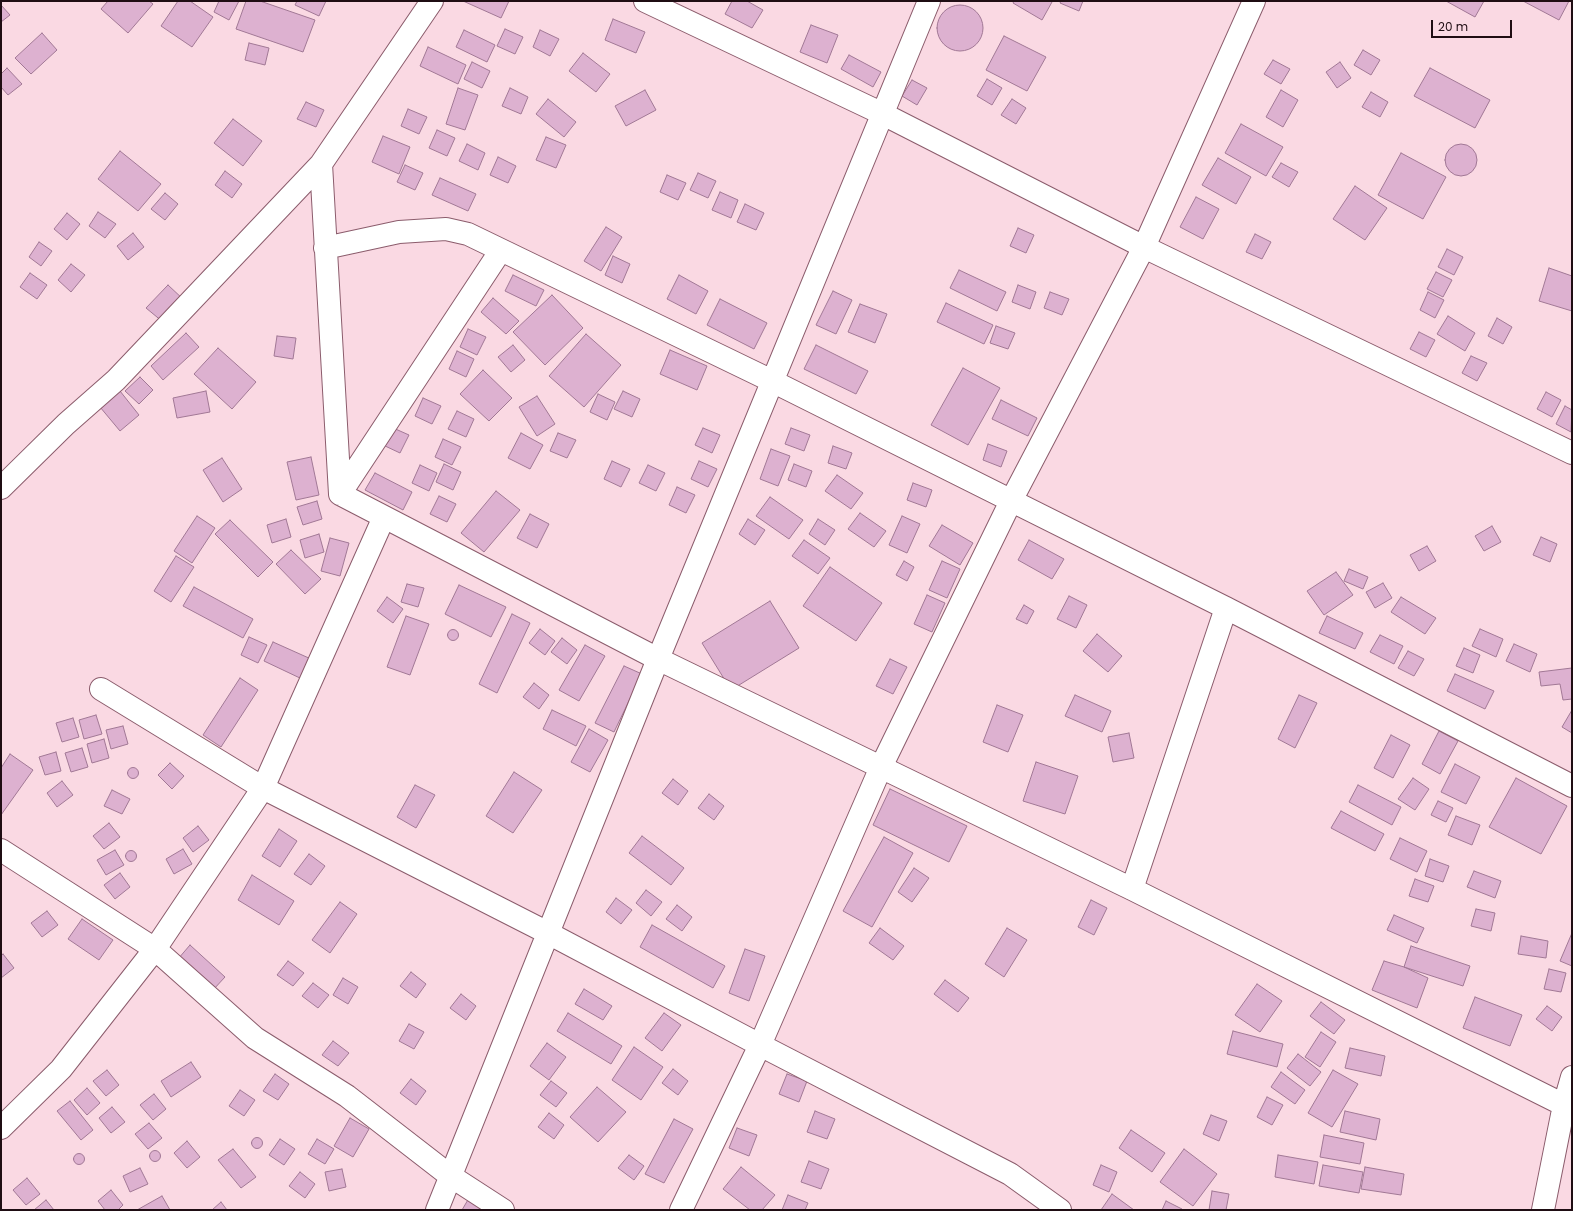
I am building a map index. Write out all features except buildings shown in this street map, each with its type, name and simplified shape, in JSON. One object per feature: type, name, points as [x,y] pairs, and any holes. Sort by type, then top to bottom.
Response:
[{"type":"street","points":[[1,488],[66,424],[116,380],[321,164],[432,1]]},
{"type":"street","points":[[645,1],[883,114],[1144,247],[1572,453]]},
{"type":"street","points":[[437,1210],[658,659],[929,1]]},
{"type":"street","points":[[681,1210],[760,1045],[882,767],[1011,501],[1144,247],[1254,1]]},
{"type":"street","points":[[321,164],[340,494]]},
{"type":"street","points":[[326,248],[399,232],[446,229],[468,234],[772,381],[1226,608],[1572,786]]},
{"type":"street","points":[[340,494],[502,250]]},
{"type":"street","points":[[340,494],[658,659],[1132,889],[1568,1106]]},
{"type":"street","points":[[1,1128],[61,1069],[155,949],[263,788],[384,517]]},
{"type":"street","points":[[1132,889],[1226,608]]},
{"type":"street","points":[[101,689],[263,788],[548,933],[760,1045],[1010,1174],[1060,1210]]},
{"type":"street","points":[[1,850],[155,949],[255,1038],[347,1096],[450,1175],[503,1210]]},
{"type":"street","points":[[1543,1210],[1568,1106],[1572,1077]]}]
